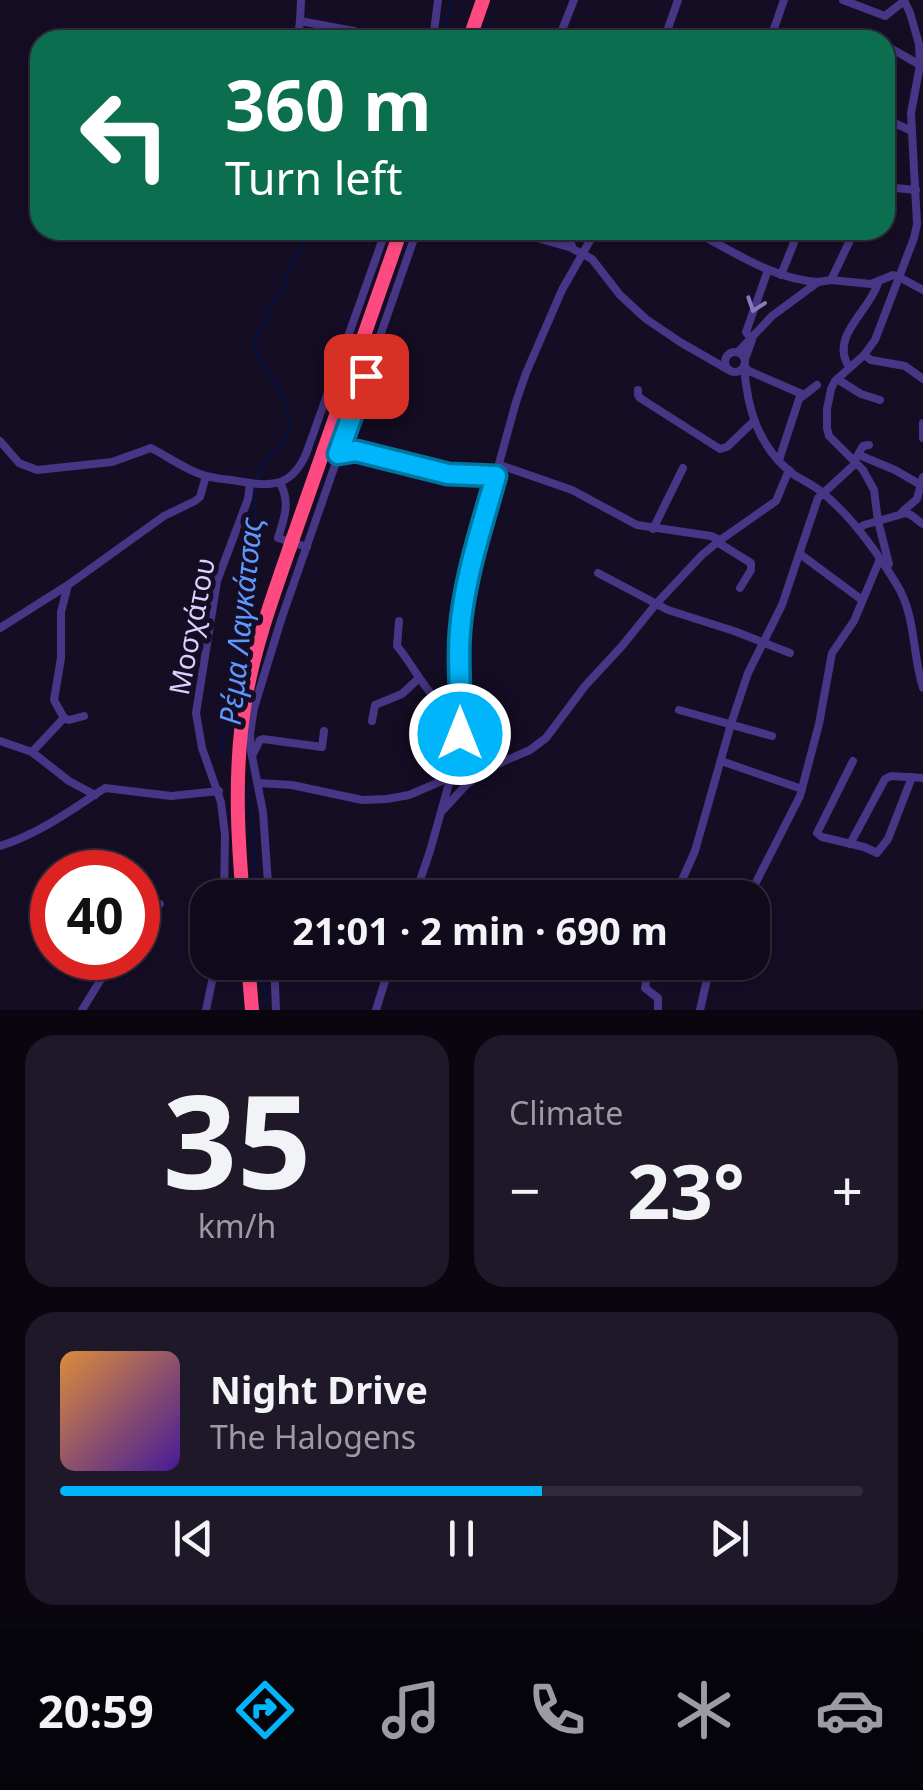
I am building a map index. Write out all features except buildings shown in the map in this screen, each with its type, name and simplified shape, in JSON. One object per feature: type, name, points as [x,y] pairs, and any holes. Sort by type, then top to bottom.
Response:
[{"type":"highway","points":[[472,30],[483,0]]},
{"type":"highway","points":[[242,880],[238,793],[245,699],[259,642],[297,544],[398,240]]},
{"type":"highway","points":[[250,980],[252,1010]]},
{"type":"street","points":[[298,30],[301,0]]},
{"type":"street","points":[[435,30],[438,0]]},
{"type":"street","points":[[562,30],[574,0]]},
{"type":"street","points":[[774,30],[784,0]]},
{"type":"street","points":[[843,0],[880,16],[904,0],[916,29],[920,66],[912,111],[917,224],[878,334],[864,356],[837,379],[828,404],[827,431],[857,459],[874,490],[889,564],[886,568]]},
{"type":"street","points":[[666,30],[673,3]]},
{"type":"street","points":[[300,21],[349,30]]},
{"type":"street","points":[[895,52],[920,66]]},
{"type":"street","points":[[895,124],[912,132]]},
{"type":"street","points":[[914,169],[923,152]]},
{"type":"street","points":[[895,188],[916,190]]},
{"type":"street","points":[[0,441],[16,460],[33,469],[112,462],[150,448],[206,476],[250,483],[280,482],[296,472],[306,454],[382,240]]},
{"type":"street","points":[[269,880],[250,734],[256,700],[297,544],[338,454],[413,240]]},
{"type":"street","points":[[544,240],[592,259],[636,311],[730,371],[740,371],[752,340],[772,316],[818,282]]},
{"type":"street","points":[[569,240],[572,248]]},
{"type":"street","points":[[420,880],[457,755],[461,715],[459,645],[473,560],[523,382],[556,303],[590,240]]},
{"type":"street","points":[[713,240],[768,270],[802,281],[871,284],[900,276],[923,290]]},
{"type":"street","points":[[781,275],[795,240]]},
{"type":"street","points":[[831,280],[850,240]]},
{"type":"street","points":[[752,340],[746,332],[768,270]]},
{"type":"street","points":[[849,367],[844,359],[844,340],[869,304],[878,282]]},
{"type":"street","points":[[711,358],[731,352],[742,359],[749,371],[802,394]]},
{"type":"street","points":[[726,356],[724,363],[746,387]]},
{"type":"street","points":[[864,356],[905,366],[923,380]]},
{"type":"street","points":[[742,359],[754,422],[762,438],[789,470],[822,492],[858,529],[904,597],[923,688]]},
{"type":"street","points":[[837,379],[880,400]]},
{"type":"street","points":[[780,460],[797,402],[817,385]]},
{"type":"street","points":[[638,390],[640,398],[720,449],[726,449],[754,422]]},
{"type":"street","points":[[923,422],[923,438]]},
{"type":"street","points":[[682,880],[695,851],[748,673],[782,605],[818,498],[857,459],[863,446],[869,445]]},
{"type":"street","points":[[338,454],[356,451],[448,474],[496,476]]},
{"type":"street","points":[[857,459],[922,481],[917,498],[920,521]]},
{"type":"street","points":[[500,465],[572,490],[637,525],[714,537],[751,563],[740,588]]},
{"type":"street","points":[[653,528],[683,468]]},
{"type":"street","points":[[258,783],[292,785],[362,800],[387,799],[486,769],[530,750],[546,738],[656,604],[718,541],[776,501],[789,470]]},
{"type":"street","points":[[0,628],[68,586],[152,524],[198,500],[206,476]]},
{"type":"street","points":[[280,482],[287,508],[278,538],[297,544]]},
{"type":"street","name":"Μοσχάτου","points":[[224,880],[219,791],[202,748],[197,707],[217,581],[248,499],[250,483]]},
{"type":"street","points":[[899,515],[917,498]]},
{"type":"street","points":[[858,529],[907,513],[920,521]]},
{"type":"street","points":[[800,554],[862,600]]},
{"type":"street","points":[[757,880],[802,789],[832,653],[852,624],[880,559]]},
{"type":"street","points":[[598,573],[674,613],[790,653]]},
{"type":"street","points":[[68,586],[61,612],[61,658],[54,699],[67,720],[84,716]]},
{"type":"street","points":[[910,614],[921,616]]},
{"type":"street","points":[[399,621],[396,644],[448,710],[461,715]]},
{"type":"street","points":[[372,721],[374,704],[402,694],[420,678]]},
{"type":"street","points":[[679,710],[772,736]]},
{"type":"street","points":[[32,752],[64,718]]},
{"type":"street","points":[[252,756],[263,739],[322,747],[324,731]]},
{"type":"street","points":[[0,742],[32,752],[69,782],[96,795]]},
{"type":"street","points":[[720,760],[802,789]]},
{"type":"street","points":[[853,761],[817,832],[822,837],[878,852],[888,840],[912,777]]},
{"type":"street","points":[[442,812],[486,769]]},
{"type":"street","points":[[850,844],[884,780],[890,776],[923,778]]},
{"type":"street","points":[[0,846],[33,834],[108,788],[171,796],[219,791]]},
{"type":"street","points":[[82,1010],[100,980]]},
{"type":"street","points":[[206,1010],[212,980]]},
{"type":"street","points":[[275,980],[276,1010]]},
{"type":"street","points":[[376,1010],[385,980]]},
{"type":"street","points":[[647,980],[645,988],[658,998],[658,1010]]},
{"type":"street","points":[[700,1010],[707,980]]},
{"type":"waterway","name":"Ρέμα Λαγκάτσας","points":[[445,30],[451,0]]},
{"type":"waterway","name":"Ρέμα Λαγκάτσας","points":[[258,478],[264,463],[286,437],[289,418],[254,338],[266,323],[272,302],[282,292],[291,262],[306,240]]},
{"type":"waterway","name":"Ρέμα Λαγκάτσας","points":[[225,754],[222,747],[242,597],[248,579],[255,489]]},
{"type":"waterway","name":"Ρέμα Λαγκάτσας","points":[[244,782],[252,812],[256,880]]},
{"type":"waterway","name":"Ρέμα Λαγκάτσας","points":[[259,1009],[266,1000],[263,980]]},
{"type":"route","points":[[366,376],[338,454],[356,451],[448,474],[496,476],[462,616],[460,734]]}]
